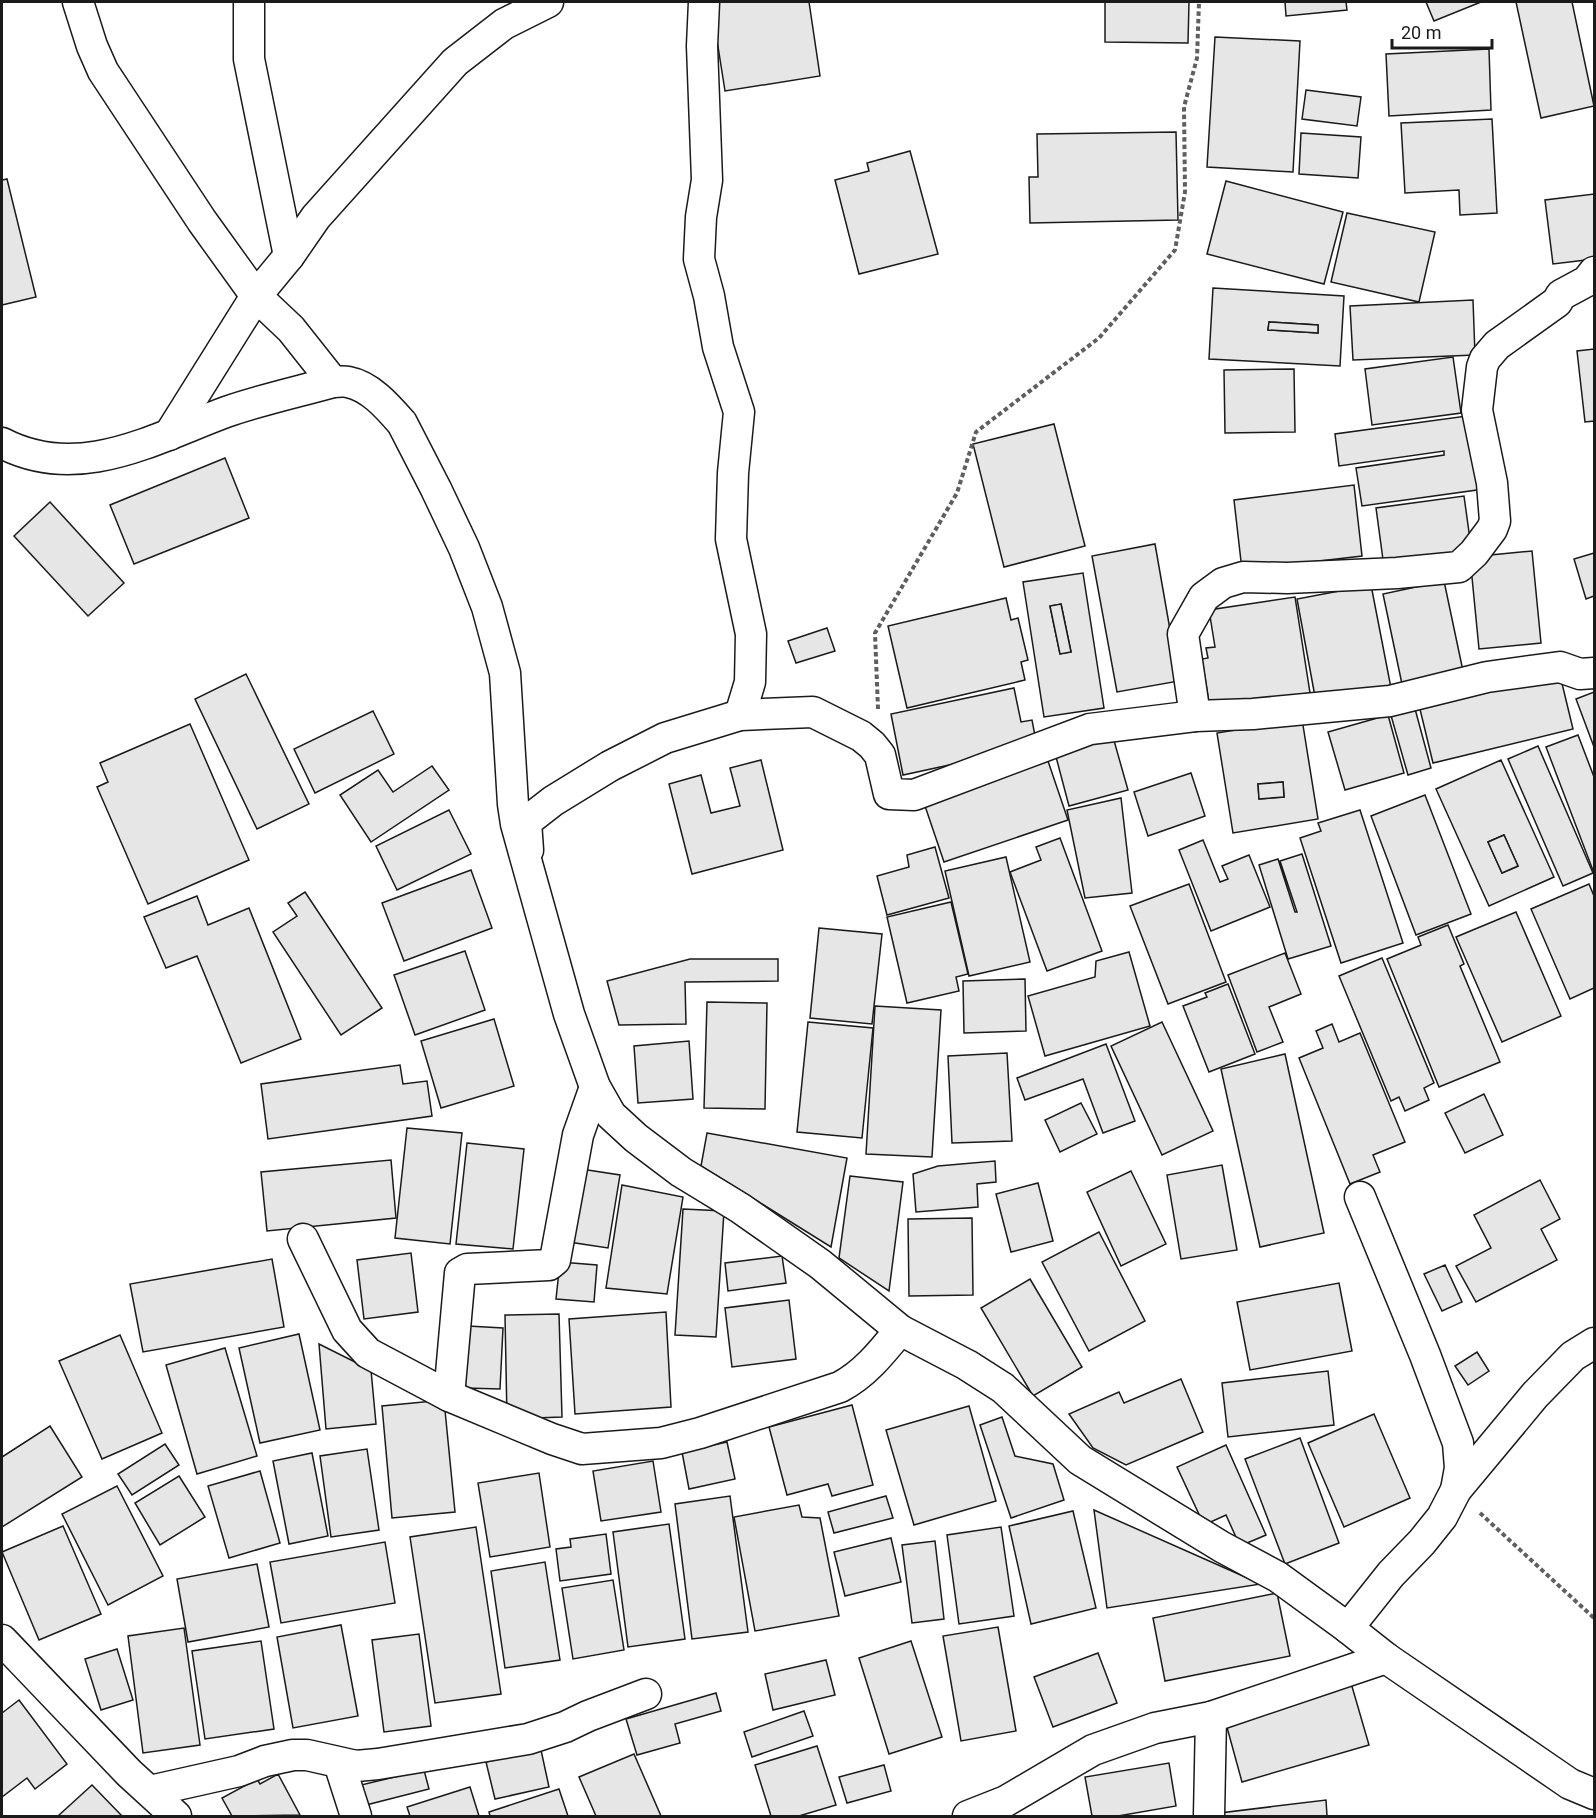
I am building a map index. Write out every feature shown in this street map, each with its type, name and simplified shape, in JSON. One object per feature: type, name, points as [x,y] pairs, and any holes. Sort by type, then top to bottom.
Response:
[{"type":"street","points":[[78,2],[92,46],[104,71],[202,221],[256,296],[291,329],[333,382]]},
{"type":"street","points":[[249,2],[249,59],[289,256]]},
{"type":"street","points":[[169,435],[256,296],[316,218],[454,62],[504,24],[548,2]]},
{"type":"street","points":[[704,2],[702,46],[708,180],[701,217],[699,260],[709,296],[718,347],[740,412],[733,472],[731,539],[751,634],[750,682],[740,715]]},
{"type":"street","points":[[1195,716],[1183,634],[1204,597],[1223,583],[1243,577],[1287,578],[1397,573],[1459,567],[1474,553],[1492,529],[1495,521],[1492,483],[1477,410],[1485,359],[1497,345],[1557,302],[1561,295],[1587,281],[1594,272]]},
{"type":"street","points":[[2,443],[20,453],[56,460],[84,458],[128,450],[228,411],[333,382],[348,382],[369,391],[402,423],[464,548],[487,607],[506,673],[516,824],[569,1014],[595,1088],[611,1116],[681,1172],[741,1208],[820,1264],[900,1330],[968,1365],[1003,1388],[1080,1460],[1222,1547],[1278,1577],[1386,1658],[1570,1784],[1594,1794]]},
{"type":"street","points":[[530,877],[526,822],[553,801],[610,766],[665,738],[740,715],[813,712],[861,736],[880,755],[889,794],[914,795],[1090,729],[1195,716],[1253,714],[1390,701],[1487,677],[1560,667],[1580,674],[1594,674]]},
{"type":"street","points":[[448,1396],[460,1273],[467,1269],[549,1265],[555,1260],[578,1135],[595,1088]]},
{"type":"street","points":[[1360,1197],[1458,1443],[1460,1468],[1456,1490]]},
{"type":"street","points":[[303,1239],[347,1330],[368,1353],[448,1396],[582,1449],[661,1443],[700,1434],[840,1387],[852,1381],[900,1330]]},
{"type":"street","points":[[1348,1628],[1391,1574],[1422,1542],[1442,1517],[1456,1490],[1535,1395],[1573,1356],[1594,1343]]},
{"type":"street","points":[[2,1640],[129,1773],[176,1816]]},
{"type":"street","points":[[968,1816],[1006,1801],[1094,1750],[1155,1728],[1211,1717],[1386,1658]]},
{"type":"street","points":[[150,1791],[221,1776],[265,1761],[293,1755],[307,1755],[356,1766],[528,1739],[565,1727],[646,1694]]},
{"type":"street","points":[[1209,1816],[1211,1717]]},
{"type":"street","points":[[339,1763],[356,1816]]},
{"type":"path","points":[[880,755],[875,633],[957,493],[976,432],[1099,338],[1175,250],[1185,192],[1184,107],[1197,58],[1199,2]]},
{"type":"path","points":[[1456,1490],[1594,1618]]},
{"type":"building","points":[[711,2],[809,2],[820,76],[725,91]]},
{"type":"building","points":[[1105,2],[1189,2],[1188,43],[1105,42]]},
{"type":"building","points":[[1285,2],[1346,2],[1347,10],[1286,16]]},
{"type":"building","points":[[1426,2],[1481,2],[1434,21]]},
{"type":"building","points":[[1516,2],[1572,2],[1594,106],[1541,118]]},
{"type":"building","points":[[1215,37],[1300,41],[1293,172],[1207,167]]},
{"type":"building","points":[[1489,49],[1491,110],[1389,116],[1386,54]]},
{"type":"building","points":[[1306,90],[1361,97],[1357,126],[1302,119]]},
{"type":"building","points":[[1492,119],[1497,213],[1460,215],[1459,190],[1405,193],[1401,123]]},
{"type":"building","points":[[1176,132],[1178,220],[1030,223],[1029,177],[1038,177],[1037,134]]},
{"type":"building","points":[[1301,133],[1361,137],[1358,178],[1299,174]]},
{"type":"building","points":[[910,151],[938,254],[859,274],[835,180],[869,171],[867,163]]},
{"type":"building","points":[[7,179],[36,297],[2,305],[2,180]]},
{"type":"building","points":[[1226,181],[1343,212],[1324,284],[1207,254]]},
{"type":"building","points":[[1594,194],[1594,259],[1553,264],[1545,200]]},
{"type":"building","points":[[1347,213],[1435,232],[1419,302],[1331,282]]},
{"type":"building","points":[[1213,288],[1344,296],[1340,366],[1209,359]],"holes":[[[1269,322],[1318,325],[1318,333],[1268,330]]]},
{"type":"building","points":[[1473,300],[1475,355],[1353,360],[1350,306]]},
{"type":"building","points":[[1269,322],[1318,325],[1318,333],[1268,330]]},
{"type":"building","points":[[1594,349],[1594,421],[1585,422],[1577,351]]},
{"type":"building","points":[[1453,357],[1461,413],[1372,425],[1365,369]]},
{"type":"building","points":[[1294,369],[1295,432],[1225,433],[1224,370]]},
{"type":"building","points":[[1474,415],[1484,489],[1362,506],[1356,468],[1444,455],[1444,451],[1339,466],[1335,434]]},
{"type":"building","points":[[1054,424],[1085,546],[1004,567],[973,444]]},
{"type":"building","points":[[225,458],[249,518],[134,564],[110,505]]},
{"type":"building","points":[[1354,485],[1362,556],[1242,570],[1234,500]]},
{"type":"building","points":[[1464,496],[1472,554],[1384,567],[1376,508]]},
{"type":"building","points":[[50,502],[124,583],[88,616],[14,536]]},
{"type":"building","points":[[1155,544],[1179,681],[1117,692],[1092,556]]},
{"type":"building","points":[[1532,551],[1541,643],[1479,649],[1470,557]]},
{"type":"building","points":[[1594,553],[1594,596],[1586,599],[1574,559]]},
{"type":"building","points":[[1083,573],[1104,708],[1044,717],[1023,582]],"holes":[[[1061,604],[1071,652],[1060,654],[1050,606]]]},
{"type":"building","points":[[1444,581],[1463,671],[1402,684],[1383,594]]},
{"type":"building","points":[[1371,585],[1391,688],[1316,702],[1297,599]]},
{"type":"building","points":[[1295,597],[1310,693],[1210,709],[1202,659],[1208,658],[1206,648],[1215,647],[1209,610]]},
{"type":"building","points":[[1006,598],[1011,620],[1018,618],[1028,660],[1021,662],[1025,680],[907,708],[888,626]]},
{"type":"building","points":[[1061,604],[1071,652],[1060,654],[1050,606]]},
{"type":"building","points":[[827,628],[835,651],[796,663],[788,641]]},
{"type":"building","points":[[1559,671],[1573,729],[1433,763],[1419,705]]},
{"type":"building","points":[[246,674],[309,804],[257,829],[195,699]]},
{"type":"building","points":[[1014,688],[1021,722],[1032,720],[1037,746],[903,775],[891,714]]},
{"type":"building","points":[[1594,692],[1594,747],[1576,699]]},
{"type":"building","points":[[1414,705],[1431,768],[1408,775],[1390,712]]},
{"type":"building","points":[[373,711],[394,754],[315,793],[294,749]]},
{"type":"building","points":[[1388,715],[1404,773],[1345,790],[1328,732]]},
{"type":"building","points":[[1302,719],[1318,819],[1233,833],[1217,733]],"holes":[[[1283,782],[1284,797],[1259,799],[1258,784]]]},
{"type":"building","points":[[190,724],[249,860],[148,904],[97,787],[108,782],[100,763]]},
{"type":"building","points":[[1578,735],[1594,777],[1594,873],[1546,747]]},
{"type":"building","points":[[1113,737],[1128,790],[1069,806],[1055,753]]},
{"type":"building","points":[[1538,746],[1593,873],[1563,886],[1508,759]]},
{"type":"building","points":[[761,760],[783,850],[692,874],[669,784],[701,775],[711,813],[740,806],[730,768]]},
{"type":"building","points":[[1501,760],[1554,877],[1489,906],[1436,789]],"holes":[[[1504,835],[1518,866],[1502,873],[1488,842]]]},
{"type":"building","points":[[1048,761],[1068,820],[944,862],[924,803]]},
{"type":"building","points":[[432,766],[449,790],[371,842],[340,795],[378,770],[393,792]]},
{"type":"building","points":[[1191,773],[1205,816],[1148,836],[1134,792]]},
{"type":"building","points":[[1283,782],[1284,797],[1259,799],[1258,784]]},
{"type":"building","points":[[1425,795],[1471,914],[1416,935],[1371,816]]},
{"type":"building","points":[[1121,798],[1132,893],[1085,898],[1067,810]]},
{"type":"building","points":[[449,810],[471,854],[397,890],[376,846]]},
{"type":"building","points":[[1360,810],[1403,943],[1341,963],[1300,838],[1321,831],[1318,823]]},
{"type":"building","points":[[1504,835],[1518,866],[1502,873],[1488,842]]},
{"type":"building","points":[[1060,838],[1102,951],[1047,971],[1010,872],[1041,860],[1036,847]]},
{"type":"building","points":[[1203,840],[1220,882],[1228,879],[1222,866],[1249,855],[1270,907],[1211,931],[1179,850]]},
{"type":"building","points":[[935,847],[949,898],[887,915],[877,876],[909,867],[907,855]]},
{"type":"building","points":[[1302,854],[1331,946],[1288,959],[1259,865],[1278,859],[1295,912],[1297,912],[1280,861]]},
{"type":"building","points":[[1006,857],[1030,962],[969,976],[945,871]]},
{"type":"building","points":[[471,870],[492,928],[404,961],[382,903]]},
{"type":"building","points":[[1189,884],[1226,982],[1168,1004],[1130,906]]},
{"type":"building","points":[[1589,884],[1594,896],[1594,988],[1570,999],[1531,909]]},
{"type":"building","points":[[305,892],[382,1008],[341,1035],[273,932],[297,916],[288,903]]},
{"type":"building","points":[[197,896],[208,925],[249,908],[301,1039],[241,1063],[197,956],[166,968],[144,917]]},
{"type":"building","points":[[951,902],[968,974],[956,977],[959,991],[907,1003],[887,917]]},
{"type":"building","points":[[1516,912],[1561,1016],[1502,1042],[1456,937]]},
{"type":"building","points":[[1448,925],[1464,964],[1460,966],[1500,1062],[1439,1087],[1387,959],[1421,945],[1418,937]]},
{"type":"building","points":[[819,928],[882,934],[872,1024],[810,1018]]},
{"type":"building","points":[[465,951],[485,1010],[415,1035],[394,975]]},
{"type":"building","points":[[1129,952],[1150,1026],[1045,1056],[1028,996],[1095,977],[1096,961]]},
{"type":"building","points":[[1285,953],[1301,994],[1269,1007],[1283,1042],[1257,1052],[1228,975]]},
{"type":"building","points":[[1382,958],[1434,1083],[1424,1088],[1429,1100],[1405,1111],[1399,1097],[1391,1101],[1339,976]]},
{"type":"building","points":[[690,959],[778,959],[778,981],[685,982],[686,1024],[619,1025],[607,981]]},
{"type":"building","points":[[1025,979],[1026,1031],[964,1033],[963,981]]},
{"type":"building","points":[[1228,984],[1255,1054],[1209,1072],[1183,1006],[1207,997],[1205,993]]},
{"type":"building","points":[[707,1002],[767,1003],[765,1109],[704,1108]]},
{"type":"building","points":[[875,1006],[941,1010],[932,1157],[866,1154]]},
{"type":"building","points":[[494,1019],[514,1086],[441,1108],[421,1041]]},
{"type":"building","points":[[808,1022],[873,1028],[862,1138],[797,1132]]},
{"type":"building","points":[[1162,1022],[1213,1131],[1162,1155],[1111,1046]]},
{"type":"building","points":[[1332,1024],[1339,1042],[1360,1033],[1405,1142],[1373,1155],[1380,1172],[1350,1184],[1299,1058],[1323,1048],[1316,1031]]},
{"type":"building","points":[[689,1041],[693,1099],[638,1103],[634,1046]]},
{"type":"building","points":[[1106,1044],[1135,1121],[1103,1133],[1083,1079],[1025,1100],[1017,1078]]},
{"type":"building","points":[[1007,1053],[1012,1141],[952,1143],[948,1056]]},
{"type":"building","points":[[1285,1054],[1324,1233],[1260,1247],[1221,1069]]},
{"type":"building","points":[[400,1065],[403,1084],[427,1081],[432,1116],[268,1139],[261,1084]]},
{"type":"building","points":[[1484,1094],[1503,1135],[1465,1153],[1445,1113]]},
{"type":"building","points":[[1081,1103],[1097,1134],[1060,1152],[1045,1120]]},
{"type":"building","points":[[407,1128],[462,1133],[450,1244],[395,1238]]},
{"type":"building","points":[[707,1133],[847,1158],[831,1247],[701,1166]]},
{"type":"building","points":[[467,1143],[524,1149],[513,1249],[456,1244]]},
{"type":"building","points":[[391,1160],[396,1218],[267,1231],[261,1172]]},
{"type":"building","points":[[995,1161],[996,1182],[977,1184],[978,1207],[916,1212],[913,1174],[938,1166]]},
{"type":"building","points":[[1222,1165],[1237,1250],[1181,1259],[1167,1175]]},
{"type":"building","points":[[581,1169],[620,1175],[608,1248],[569,1242]]},
{"type":"building","points":[[1131,1171],[1166,1244],[1121,1266],[1087,1192]]},
{"type":"building","points":[[850,1176],[903,1182],[889,1291],[839,1258]]},
{"type":"building","points":[[1540,1180],[1560,1219],[1541,1229],[1557,1260],[1476,1302],[1456,1266],[1491,1248],[1474,1215]]},
{"type":"building","points":[[1038,1183],[1053,1241],[1011,1252],[996,1194]]},
{"type":"building","points":[[622,1185],[683,1197],[667,1294],[606,1288]]},
{"type":"building","points":[[683,1209],[724,1211],[716,1337],[675,1335]]},
{"type":"building","points":[[972,1218],[973,1295],[909,1296],[908,1219]]},
{"type":"building","points":[[1099,1232],[1145,1321],[1089,1351],[1042,1262]]},
{"type":"building","points":[[411,1253],[418,1312],[364,1319],[357,1260]]},
{"type":"building","points":[[782,1256],[786,1283],[728,1291],[725,1263]]},
{"type":"building","points":[[272,1259],[284,1327],[143,1352],[130,1284]]},
{"type":"building","points":[[560,1262],[597,1265],[594,1302],[556,1299]]},
{"type":"building","points":[[1445,1265],[1462,1302],[1442,1311],[1424,1274]]},
{"type":"building","points":[[1030,1279],[1082,1367],[1033,1396],[981,1308]]},
{"type":"building","points":[[1339,1283],[1352,1351],[1250,1370],[1237,1302]]},
{"type":"building","points":[[789,1300],[796,1359],[732,1367],[725,1308]]},
{"type":"building","points":[[666,1312],[671,1407],[575,1414],[569,1319]]},
{"type":"building","points":[[559,1314],[562,1417],[507,1419],[505,1315]]},
{"type":"building","points":[[468,1326],[503,1328],[500,1389],[465,1388]]},
{"type":"building","points":[[299,1334],[320,1430],[260,1443],[239,1348]]},
{"type":"building","points":[[120,1335],[162,1433],[102,1459],[59,1361]]},
{"type":"building","points":[[319,1344],[371,1370],[376,1424],[326,1429]]},
{"type":"building","points":[[225,1348],[257,1456],[197,1474],[166,1365]]},
{"type":"building","points":[[1477,1352],[1489,1371],[1468,1385],[1455,1366]]},
{"type":"building","points":[[1328,1371],[1334,1425],[1228,1437],[1222,1383]]},
{"type":"building","points":[[1181,1379],[1203,1432],[1126,1465],[1093,1448],[1069,1414],[1119,1392],[1124,1403]]},
{"type":"building","points":[[444,1400],[455,1512],[392,1518],[382,1406]]},
{"type":"building","points":[[852,1405],[873,1485],[832,1496],[828,1484],[787,1495],[769,1427]]},
{"type":"building","points":[[969,1406],[996,1501],[914,1525],[886,1430]]},
{"type":"building","points":[[1374,1414],[1410,1498],[1344,1527],[1308,1443]]},
{"type":"building","points":[[1002,1417],[1015,1456],[1053,1464],[1064,1500],[1011,1518],[980,1425]]},
{"type":"building","points":[[50,1426],[82,1477],[2,1527],[2,1457]]},
{"type":"building","points":[[1300,1438],[1339,1543],[1285,1564],[1245,1459]]},
{"type":"building","points":[[727,1442],[735,1479],[689,1489],[682,1452]]},
{"type":"building","points":[[165,1444],[179,1465],[132,1495],[118,1474]]},
{"type":"building","points":[[1226,1445],[1266,1535],[1240,1546],[1226,1515],[1204,1525],[1177,1467]]},
{"type":"building","points":[[367,1449],[379,1530],[331,1537],[320,1456]]},
{"type":"building","points":[[312,1453],[328,1536],[289,1544],[273,1461]]},
{"type":"building","points":[[653,1461],[661,1512],[601,1521],[593,1471]]},
{"type":"building","points":[[260,1471],[280,1543],[229,1558],[208,1486]]},
{"type":"building","points":[[539,1473],[550,1547],[490,1557],[478,1483]]},
{"type":"building","points":[[179,1476],[205,1517],[160,1545],[135,1503]]},
{"type":"building","points":[[117,1486],[163,1576],[108,1605],[62,1514]]},
{"type":"building","points":[[730,1496],[748,1632],[692,1639],[675,1504]]},
{"type":"building","points":[[886,1496],[893,1518],[834,1533],[828,1512]]},
{"type":"building","points":[[799,1505],[802,1517],[820,1518],[839,1616],[755,1631],[734,1517]]},
{"type":"building","points":[[1094,1510],[1261,1584],[1107,1608]]},
{"type":"building","points":[[1073,1511],[1096,1608],[1031,1624],[1009,1526]]},
{"type":"building","points":[[669,1524],[685,1639],[628,1647],[613,1532]]},
{"type":"building","points":[[63,1526],[101,1614],[39,1640],[2,1552]]},
{"type":"building","points":[[476,1527],[501,1694],[435,1703],[410,1537]]},
{"type":"building","points":[[1001,1527],[1014,1616],[959,1624],[947,1535]]},
{"type":"building","points":[[606,1534],[611,1574],[560,1581],[556,1549],[571,1547],[570,1539]]},
{"type":"building","points":[[891,1538],[901,1582],[845,1596],[834,1552]]},
{"type":"building","points":[[935,1541],[944,1619],[912,1623],[902,1545]]},
{"type":"building","points":[[385,1542],[395,1603],[281,1623],[270,1562]]},
{"type":"building","points":[[545,1562],[560,1660],[505,1668],[491,1571]]},
{"type":"building","points":[[257,1564],[269,1627],[188,1642],[177,1579]]},
{"type":"building","points":[[613,1580],[624,1650],[573,1659],[562,1588]]},
{"type":"building","points":[[1277,1593],[1290,1656],[1165,1681],[1153,1618]]},
{"type":"building","points":[[341,1625],[358,1716],[293,1728],[277,1637]]},
{"type":"building","points":[[998,1627],[1016,1731],[961,1741],[943,1636]]},
{"type":"building","points":[[184,1628],[200,1745],[143,1753],[128,1636]]},
{"type":"building","points":[[419,1634],[431,1726],[384,1732],[372,1640]]},
{"type":"building","points":[[261,1641],[274,1729],[205,1739],[192,1651]]},
{"type":"building","points":[[911,1641],[942,1737],[889,1754],[859,1658]]},
{"type":"building","points":[[117,1649],[133,1700],[101,1710],[85,1659]]},
{"type":"building","points":[[1098,1653],[1117,1703],[1053,1727],[1034,1677]]},
{"type":"building","points":[[826,1660],[835,1695],[773,1710],[765,1674]]},
{"type":"building","points":[[1351,1683],[1369,1745],[1242,1782],[1225,1720]]},
{"type":"building","points":[[716,1693],[721,1711],[675,1724],[680,1743],[637,1755],[626,1719]]},
{"type":"building","points":[[19,1700],[67,1764],[35,1789],[27,1778],[2,1797],[2,1713]]},
{"type":"building","points":[[804,1711],[813,1736],[752,1757],[744,1732]]},
{"type":"building","points":[[817,1746],[836,1805],[799,1816],[771,1816],[755,1765]]},
{"type":"building","points":[[541,1750],[549,1787],[495,1799],[486,1762]]},
{"type":"building","points":[[634,1754],[661,1816],[596,1816],[579,1777]]},
{"type":"building","points":[[1169,1763],[1176,1806],[1118,1816],[1092,1816],[1085,1777]]},
{"type":"building","points":[[884,1765],[891,1791],[847,1803],[839,1777]]},
{"type":"building","points":[[424,1770],[429,1789],[366,1805],[361,1785]]},
{"type":"building","points":[[278,1774],[300,1815],[232,1816],[222,1798],[257,1779],[260,1784]]},
{"type":"building","points":[[92,1785],[122,1816],[58,1816]]},
{"type":"building","points":[[470,1787],[479,1816],[410,1816],[407,1807]]},
{"type":"building","points":[[559,1789],[568,1816],[490,1816],[489,1812]]},
{"type":"building","points":[[1326,1800],[1327,1816],[1221,1816],[1220,1813]]}]
